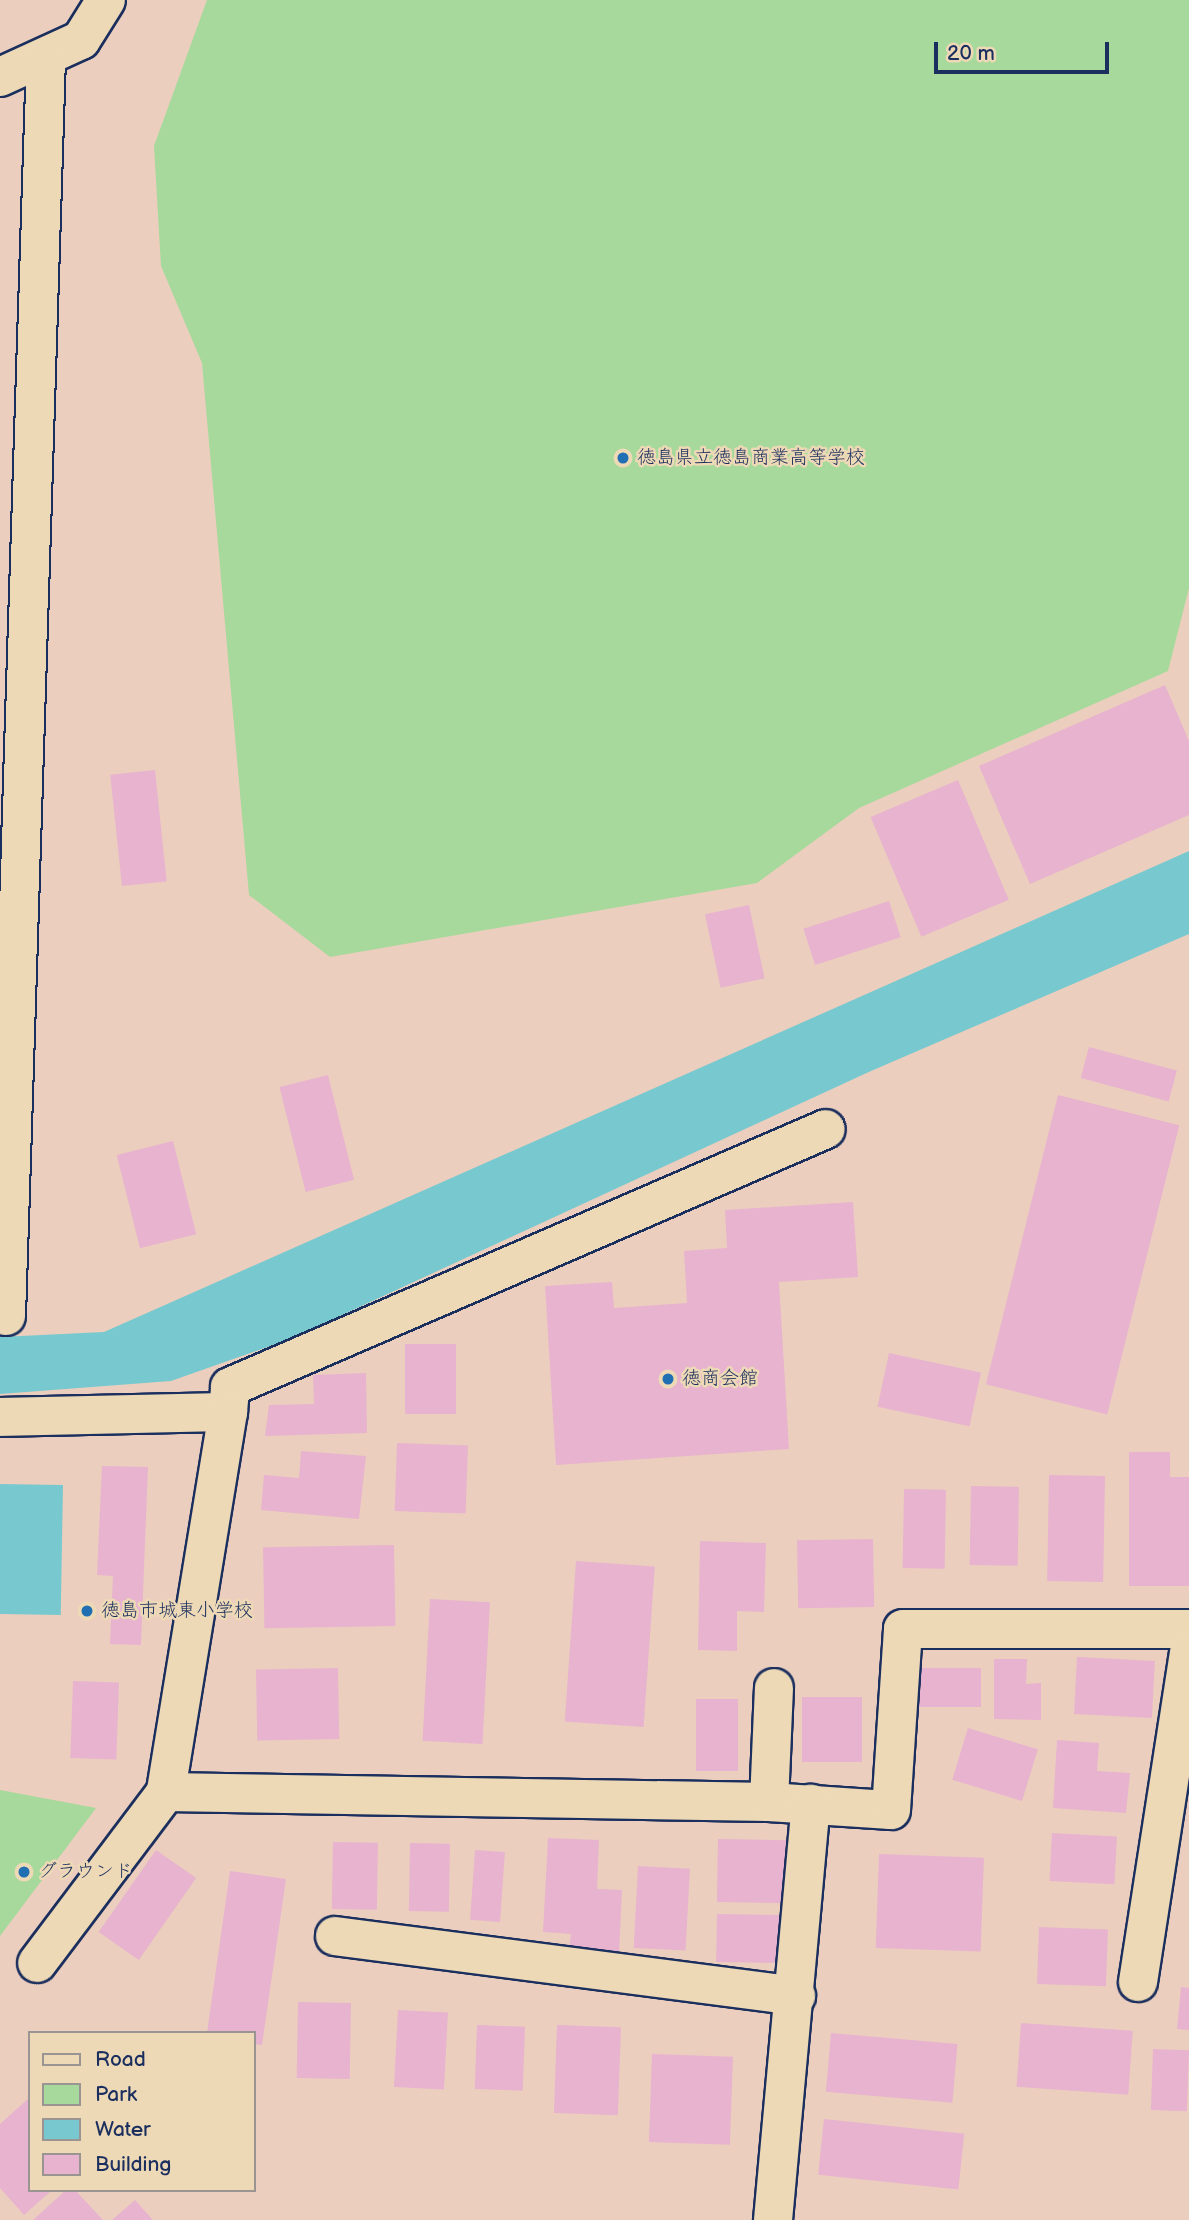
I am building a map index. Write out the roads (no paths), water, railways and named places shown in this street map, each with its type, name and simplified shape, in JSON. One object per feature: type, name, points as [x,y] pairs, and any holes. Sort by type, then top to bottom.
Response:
[{"type":"street","points":[[0,77],[46,60],[81,40],[106,0]]},
{"type":"street","points":[[6,1316],[13,773],[46,60]]},
{"type":"street","points":[[37,1964],[166,1792],[230,1387],[826,1129]]},
{"type":"street","points":[[0,1417],[228,1412]]},
{"type":"street","points":[[166,1792],[769,1802],[891,1810],[903,1629],[1189,1629]]},
{"type":"street","points":[[1138,1982],[1189,1653]]},
{"type":"street","points":[[769,1802],[774,1688]]},
{"type":"street","points":[[773,2220],[796,1996],[811,1804]]},
{"type":"street","points":[[335,1936],[796,1996]]},
{"type":"water","points":[[1189,851],[1189,934],[871,1071],[290,1339],[171,1381],[0,1394],[0,1337],[104,1332]]},
{"type":"water","points":[[0,1484],[63,1485],[61,1615],[0,1614]]},
{"type":"place","name":"徳島県立徳島商業高等学校","points":[[623,458]]},
{"type":"place","name":"徳商会館","points":[[668,1379]]},
{"type":"place","name":"徳島市城東小学校","points":[[87,1611]]},
{"type":"place","name":"グラウンド","points":[[24,1872]]}]
